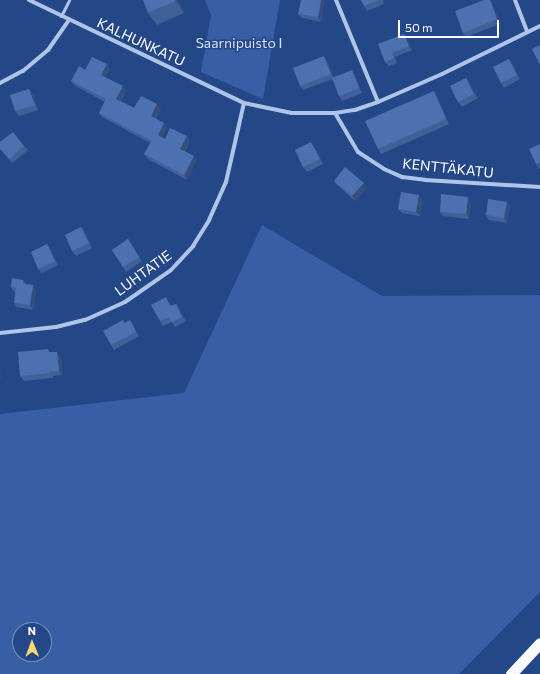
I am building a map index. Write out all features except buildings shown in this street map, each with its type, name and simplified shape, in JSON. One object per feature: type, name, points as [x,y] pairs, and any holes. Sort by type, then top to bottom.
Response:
[{"type":"highway","points":[[511,674],[540,643]]},
{"type":"street","name":"KALHUNKATU","points":[[29,0],[244,103],[292,113],[336,113],[355,110],[378,102],[442,74],[540,26]]},
{"type":"street","points":[[336,0],[378,102]]},
{"type":"street","points":[[515,0],[527,32]]},
{"type":"street","points":[[0,83],[23,71],[48,50],[69,20]]},
{"type":"street","name":"LUHTATIE","points":[[0,333],[56,327],[85,320],[125,302],[171,270],[193,246],[209,220],[226,182],[244,103]]},
{"type":"street","name":"KENTTÄKATU","points":[[336,113],[358,152],[384,169],[402,177],[425,180],[540,187]]},
{"type":"lane","points":[[61,16],[69,0]]},
{"type":"green space","name":"Saarnipuisto I","points":[[205,0],[280,0],[263,99],[201,72],[211,15]]},
{"type":"green space","points":[[262,225],[382,296],[540,295],[540,592],[459,674],[0,674],[0,414],[184,393]]}]
